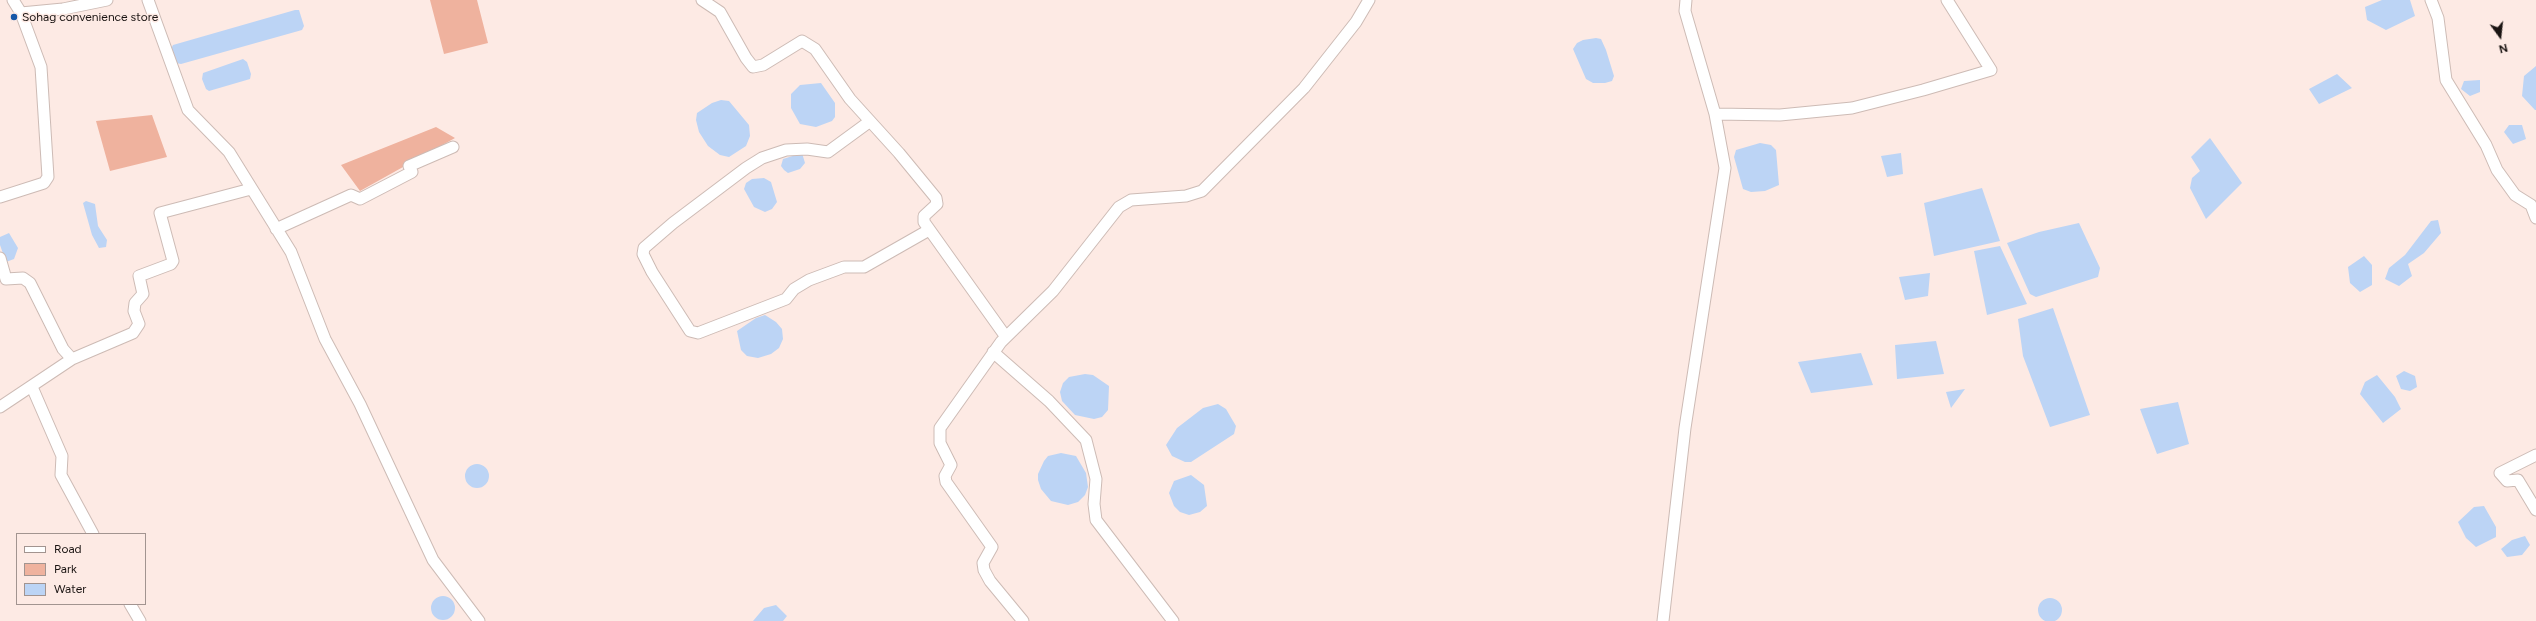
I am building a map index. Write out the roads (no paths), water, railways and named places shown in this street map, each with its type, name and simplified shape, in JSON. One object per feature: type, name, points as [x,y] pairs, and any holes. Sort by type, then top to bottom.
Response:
[{"type":"street","points":[[0,197],[44,183],[48,177],[41,67],[21,12],[13,0]]},
{"type":"street","points":[[21,12],[63,9],[107,0]]},
{"type":"street","points":[[148,0],[188,110],[229,152],[293,257],[325,339],[360,404],[433,560],[479,621]]},
{"type":"street","points":[[702,0],[720,12],[746,58],[753,66],[763,65],[802,40],[815,49],[850,99],[869,122],[899,153],[937,199],[938,204],[924,216],[924,222],[1006,337]]},
{"type":"street","points":[[1023,621],[990,581],[984,570],[983,563],[992,547],[946,482],[945,476],[950,465],[940,443],[940,428],[993,352],[1006,337],[1053,291],[1108,217],[1124,203],[1186,196],[1202,190],[1304,88],[1356,22],[1368,0]]},
{"type":"street","points":[[1663,621],[1685,428],[1725,168],[1715,114],[1685,12],[1686,0]]},
{"type":"street","points":[[1715,114],[1780,115],[1852,108],[1923,90],[1991,70],[1947,0]]},
{"type":"street","points":[[2431,0],[2438,18],[2446,80],[2486,145],[2497,170],[2515,195],[2534,204],[2536,218]]},
{"type":"street","points":[[869,122],[828,152],[806,149],[786,150],[762,158],[746,168],[648,243],[644,248],[643,254],[652,272],[690,331],[698,333],[786,299],[794,289],[808,280],[844,267],[864,267],[929,230]]},
{"type":"street","points":[[276,229],[351,195],[360,199],[412,172],[409,166],[453,147]]},
{"type":"street","points":[[0,407],[72,359],[133,333],[139,324],[134,311],[135,304],[143,294],[139,276],[171,264],[173,261],[160,213],[251,189]]},
{"type":"street","points":[[0,258],[6,279],[23,278],[30,283],[63,349],[72,359]]},
{"type":"street","points":[[993,352],[1049,401],[1086,440],[1096,479],[1094,504],[1096,520],[1174,621]]},
{"type":"street","points":[[32,387],[62,456],[61,475],[92,533]]},
{"type":"street","points":[[2536,454],[2500,474],[2507,481],[2518,480],[2536,510]]},
{"type":"street","points":[[131,605],[140,621]]},
{"type":"water","points":[[2382,0],[2410,0],[2415,16],[2386,30],[2367,20],[2365,7]]},
{"type":"water","points":[[299,10],[304,26],[302,30],[181,64],[176,63],[171,49],[173,45]]},
{"type":"water","points":[[1596,38],[1601,39],[1614,76],[1612,81],[1605,83],[1593,83],[1586,79],[1573,49],[1577,43],[1583,40]]},
{"type":"water","points":[[243,59],[247,62],[251,74],[250,79],[209,91],[206,89],[202,79],[203,73]]},
{"type":"water","points":[[2536,66],[2535,110],[2522,96],[2524,76]]},
{"type":"water","points":[[2337,74],[2352,88],[2319,104],[2309,89]]},
{"type":"water","points":[[2480,80],[2480,92],[2470,96],[2461,89],[2464,81]]},
{"type":"water","points":[[821,83],[835,103],[835,117],[832,121],[816,127],[800,124],[791,108],[791,94],[800,85]]},
{"type":"water","points":[[721,100],[729,101],[749,125],[750,136],[746,146],[729,157],[720,155],[708,146],[699,132],[696,120],[697,113],[712,103]]},
{"type":"water","points":[[2509,125],[2522,125],[2526,139],[2513,144],[2504,132]]},
{"type":"water","points":[[2210,138],[2242,183],[2206,219],[2190,188],[2192,178],[2200,171],[2191,157]]},
{"type":"water","points":[[1760,143],[1771,145],[1776,150],[1779,185],[1765,191],[1751,192],[1743,189],[1734,157],[1736,150]]},
{"type":"water","points":[[802,153],[805,163],[800,169],[788,173],[784,170],[781,166],[783,159]]},
{"type":"water","points":[[1901,153],[1903,174],[1887,177],[1881,156]]},
{"type":"water","points":[[764,178],[771,182],[777,202],[772,209],[765,212],[754,207],[744,189],[746,183],[752,179]]},
{"type":"water","points":[[1982,188],[2000,241],[1934,256],[1924,203]]},
{"type":"water","points":[[86,201],[95,204],[98,226],[107,240],[106,247],[99,248],[92,235],[83,203]]},
{"type":"water","points":[[2438,220],[2441,233],[2424,253],[2408,264],[2412,276],[2399,286],[2385,279],[2389,268],[2405,255],[2431,221]]},
{"type":"water","points":[[2079,223],[2100,268],[2098,277],[2036,297],[2030,294],[2007,243],[2039,232]]},
{"type":"water","points":[[9,233],[18,248],[14,259],[6,262],[0,245],[0,237]]},
{"type":"water","points":[[2000,246],[2027,304],[1987,315],[1974,251]]},
{"type":"water","points":[[2364,256],[2372,265],[2372,285],[2360,292],[2350,283],[2348,267]]},
{"type":"water","points":[[1930,273],[1928,296],[1905,300],[1899,277]]},
{"type":"water","points":[[2053,308],[2090,415],[2050,427],[2023,356],[2018,319]]},
{"type":"water","points":[[765,315],[776,322],[782,329],[783,339],[779,348],[771,354],[758,358],[747,356],[741,350],[737,331],[756,318]]},
{"type":"water","points":[[1936,341],[1944,374],[1897,379],[1895,345]]},
{"type":"water","points":[[1861,353],[1873,385],[1811,393],[1798,362]]},
{"type":"water","points":[[2404,371],[2415,376],[2417,387],[2410,391],[2401,389],[2396,376]]},
{"type":"water","points":[[1085,374],[1093,375],[1109,386],[1108,410],[1102,417],[1094,419],[1075,415],[1062,401],[1060,392],[1063,383],[1069,377]]},
{"type":"water","points":[[2377,375],[2395,397],[2401,409],[2383,423],[2360,394],[2365,382]]},
{"type":"water","points":[[1965,389],[1951,408],[1946,392]]},
{"type":"water","points":[[2178,402],[2189,444],[2157,454],[2140,409]]},
{"type":"water","points":[[1218,404],[1226,409],[1236,426],[1234,434],[1191,462],[1185,462],[1172,456],[1166,445],[1177,428],[1203,408]]},
{"type":"water","points":[[1061,453],[1076,456],[1086,473],[1088,487],[1085,495],[1078,502],[1068,505],[1051,501],[1041,489],[1038,480],[1038,474],[1048,456]]},
{"type":"water","points":[[477,464],[486,467],[489,476],[486,485],[477,488],[468,485],[465,476],[468,467]]},
{"type":"water","points":[[1191,475],[1204,485],[1207,506],[1200,512],[1189,515],[1180,512],[1174,506],[1169,493],[1174,481]]},
{"type":"water","points":[[2484,506],[2496,527],[2496,537],[2476,547],[2466,538],[2458,522],[2474,507]]},
{"type":"water","points":[[2525,536],[2530,545],[2522,555],[2507,557],[2501,549],[2512,540]]},
{"type":"water","points":[[443,596],[452,599],[455,608],[452,617],[443,620],[434,617],[431,608],[434,599]]},
{"type":"water","points":[[2050,598],[2055,599],[2061,605],[2061,615],[2055,621],[2050,622],[2045,621],[2039,615],[2038,610],[2039,605],[2045,599]]},
{"type":"water","points":[[776,605],[787,616],[783,621],[753,621],[764,608]]},
{"type":"place","name":"Sohag convenience store","points":[[14,17]]}]
